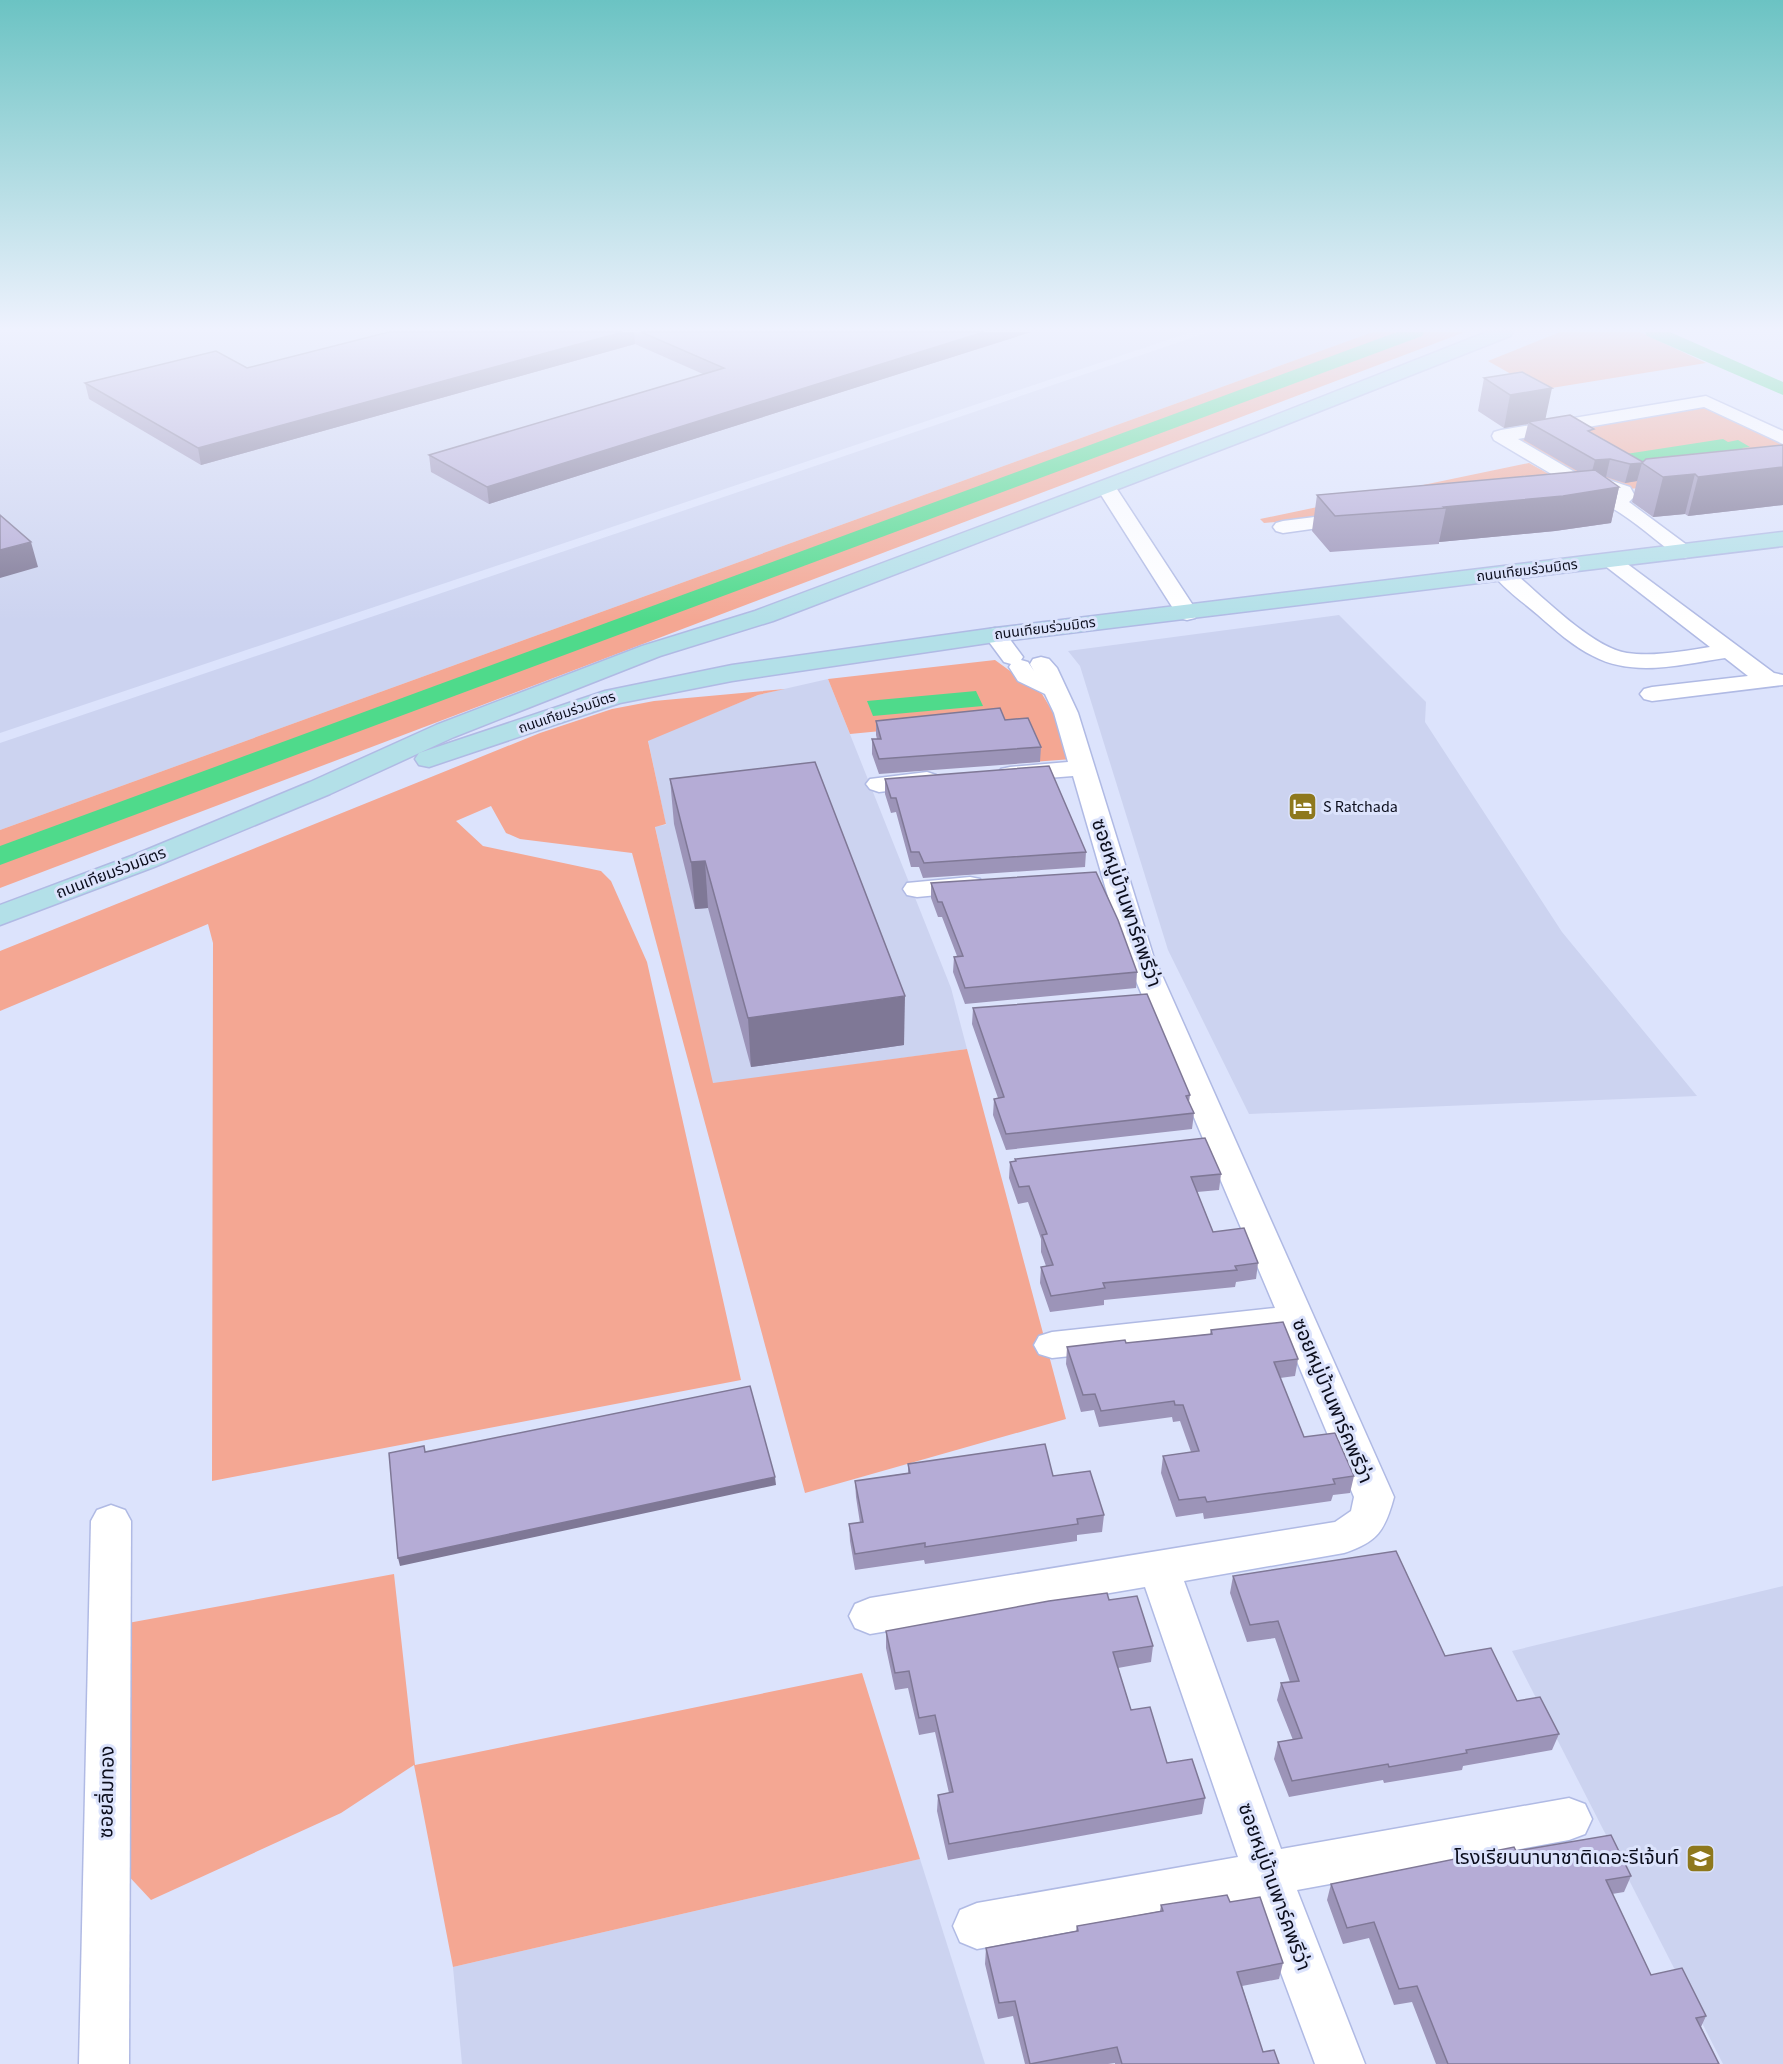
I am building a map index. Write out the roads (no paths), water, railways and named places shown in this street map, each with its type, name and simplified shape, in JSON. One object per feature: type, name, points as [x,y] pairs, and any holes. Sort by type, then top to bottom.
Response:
[{"type":"street","name":"ถนนเทียมร่วมมิตร","points":[[0,916],[144,861],[320,788],[445,731],[651,651],[764,616],[1257,428]]},
{"type":"street","points":[[1546,428],[1501,436],[1589,492]]},
{"type":"street","points":[[1763,428],[1783,438]]},
{"type":"street","points":[[1568,499],[1605,485],[1626,494],[1684,552]]},
{"type":"street","points":[[1107,487],[1187,613]]},
{"type":"street","points":[[1283,527],[1373,517]]},
{"type":"street","name":"ถนนเทียมร่วมมิตร","points":[[320,788],[454,752],[614,696],[732,673],[1007,634],[1783,539]]},
{"type":"street","points":[[1611,561],[1729,651],[1776,680]]},
{"type":"street","points":[[1504,574],[1593,648],[1613,657],[1645,661],[1729,651]]},
{"type":"street","points":[[732,673],[713,665],[710,661],[712,648],[764,616]]},
{"type":"street","name":"ซอยหมู่บ้านพาร์คพรีว่า","points":[[1007,634],[1066,713],[1082,768],[1102,875],[1139,955],[1146,998],[1220,1139],[1374,1497],[1368,1520],[1344,1537],[1159,1568],[1267,1874],[1340,2064]]},
{"type":"street","points":[[1652,694],[1776,680]]},
{"type":"street","points":[[987,776],[1082,768]]},
{"type":"street","points":[[879,784],[951,778]]},
{"type":"street","points":[[917,889],[998,883]]},
{"type":"street","points":[[1185,1143],[1220,1139]]},
{"type":"street","points":[[1052,1345],[1297,1319]]},
{"type":"street","name":"ซอยลิ่มทอง","points":[[104,2064],[111,1521]]},
{"type":"street","points":[[870,1616],[1159,1568]]},
{"type":"street","points":[[977,1926],[1569,1819]]},
{"type":"waterway","points":[[0,856],[1155,428]]},
{"type":"place","name":"S Ratchada","points":[[1302,807]]},
{"type":"place","name":"โรงเรียนนานาชาติเดอะรีเจ้นท์","points":[[1700,1858]]}]
